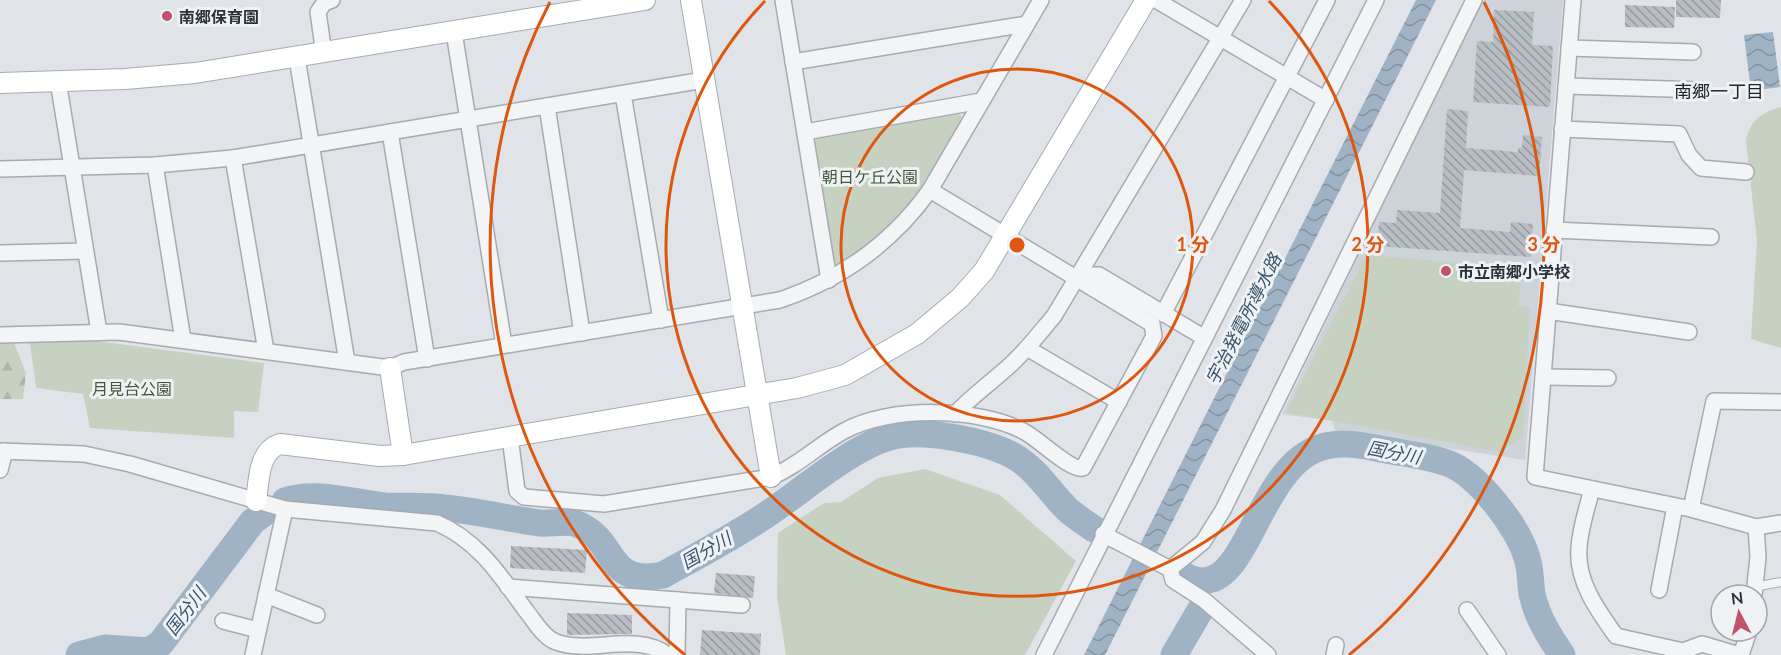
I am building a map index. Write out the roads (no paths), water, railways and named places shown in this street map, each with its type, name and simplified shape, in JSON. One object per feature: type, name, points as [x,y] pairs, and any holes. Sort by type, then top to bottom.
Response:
[{"type":"street","points":[[324,54],[318,12],[324,3],[332,0]]},
{"type":"street","points":[[0,83],[195,73],[324,54],[645,0]]},
{"type":"street","points":[[691,0],[771,477]]},
{"type":"street","points":[[783,0],[829,280]]},
{"type":"street","points":[[0,335],[99,332],[183,340],[390,368],[504,345],[780,300],[829,280],[867,256],[895,233],[930,190],[1041,0]]},
{"type":"street","points":[[256,501],[265,453],[271,447],[295,445],[380,456],[403,455],[797,388],[845,375],[917,334],[960,298],[984,271],[1007,237],[1146,0]]},
{"type":"street","points":[[1156,0],[1326,100]]},
{"type":"street","points":[[955,414],[1027,348],[1054,316],[1078,280],[1242,0]]},
{"type":"street","points":[[1163,314],[1327,0]]},
{"type":"street","points":[[1044,655],[1103,534],[1376,0]]},
{"type":"street","points":[[1170,569],[1203,542],[1222,510],[1474,0]]},
{"type":"street","points":[[1573,0],[1534,477],[1691,509],[1755,527],[1781,523]]},
{"type":"street","points":[[793,62],[1027,24]]},
{"type":"street","points":[[454,32],[504,345]]},
{"type":"street","points":[[1569,48],[1693,52]]},
{"type":"street","points":[[297,58],[347,362]]},
{"type":"street","points":[[0,169],[155,165],[233,158],[704,80]]},
{"type":"street","points":[[58,81],[99,332]]},
{"type":"street","points":[[1566,86],[1703,90]]},
{"type":"street","points":[[623,94],[661,320]]},
{"type":"street","points":[[804,132],[981,101]]},
{"type":"street","points":[[547,106],[582,333]]},
{"type":"street","points":[[1562,129],[1679,134],[1689,154],[1701,168],[1746,172]]},
{"type":"street","points":[[390,132],[427,359]]},
{"type":"street","points":[[233,158],[266,351]]},
{"type":"street","points":[[155,165],[183,340]]},
{"type":"street","points":[[510,437],[517,491],[524,497],[604,504],[771,477],[790,469],[845,430],[882,416],[924,413],[955,414],[993,420],[1021,430],[1078,470],[1083,468],[1154,336],[1152,324],[930,190]]},
{"type":"street","points":[[1554,230],[1711,237]]},
{"type":"street","points":[[0,253],[85,251]]},
{"type":"street","points":[[1078,280],[1088,275],[1099,275],[1203,338]]},
{"type":"street","points":[[1548,311],[1689,332]]},
{"type":"street","points":[[1027,348],[1119,402]]},
{"type":"street","points":[[390,368],[403,455]]},
{"type":"street","points":[[1543,377],[1608,378]]},
{"type":"street","points":[[1691,509],[1714,401],[1781,402]]},
{"type":"street","points":[[0,470],[3,451],[84,454],[130,464],[285,509],[437,523],[458,532],[478,549],[541,630],[554,642],[634,644],[651,646],[668,655]]},
{"type":"street","points":[[1592,489],[1578,549],[1581,574],[1596,608],[1616,636],[1683,651],[1702,644],[1740,655]]},
{"type":"street","points":[[1659,590],[1675,506]]},
{"type":"street","points":[[253,655],[285,509]]},
{"type":"street","points":[[1755,527],[1758,557],[1755,583]]},
{"type":"street","points":[[1103,534],[1170,569],[1173,580],[1204,600],[1268,655]]},
{"type":"street","points":[[508,587],[742,605]]},
{"type":"street","points":[[266,595],[317,615]]},
{"type":"street","points":[[677,655],[678,600]]},
{"type":"street","points":[[1467,610],[1498,655]]},
{"type":"street","points":[[223,621],[258,630]]},
{"type":"water","name":"宇治発電所導水路","points":[[1416,0],[1436,0],[1105,655],[1084,655]]},
{"type":"water","points":[[1773,32],[1780,87],[1751,91],[1744,35]]},
{"type":"waterway","name":"国分川","points":[[285,501],[322,497],[385,506],[457,509],[540,523],[573,523],[590,531],[621,568],[630,574],[644,577],[663,575],[715,546],[862,449],[893,436],[922,434],[957,438],[990,446],[1017,458],[1032,470],[1068,510],[1094,529]]},
{"type":"waterway","name":"国分川","points":[[1178,572],[1203,581],[1212,579],[1225,571],[1236,557],[1282,478],[1297,461],[1314,450],[1329,445],[1353,445],[1430,458],[1447,463],[1471,478],[1506,517],[1527,558],[1537,611],[1562,655]]},
{"type":"waterway","name":"国分川","points":[[79,655],[105,648],[149,651],[161,643],[253,521],[263,514]]},
{"type":"waterway","points":[[1174,655],[1202,607]]},
{"type":"place","name":"南郷保育園","points":[[167,16]]},
{"type":"place","name":"市立南郷小学校","points":[[1446,271]]},
{"type":"district","name":"南郷一丁目","points":[[1719,91]]},
{"type":"park label","name":"朝日ケ丘公園","points":[[870,176]]},
{"type":"park label","name":"月見台公園","points":[[132,388]]}]
